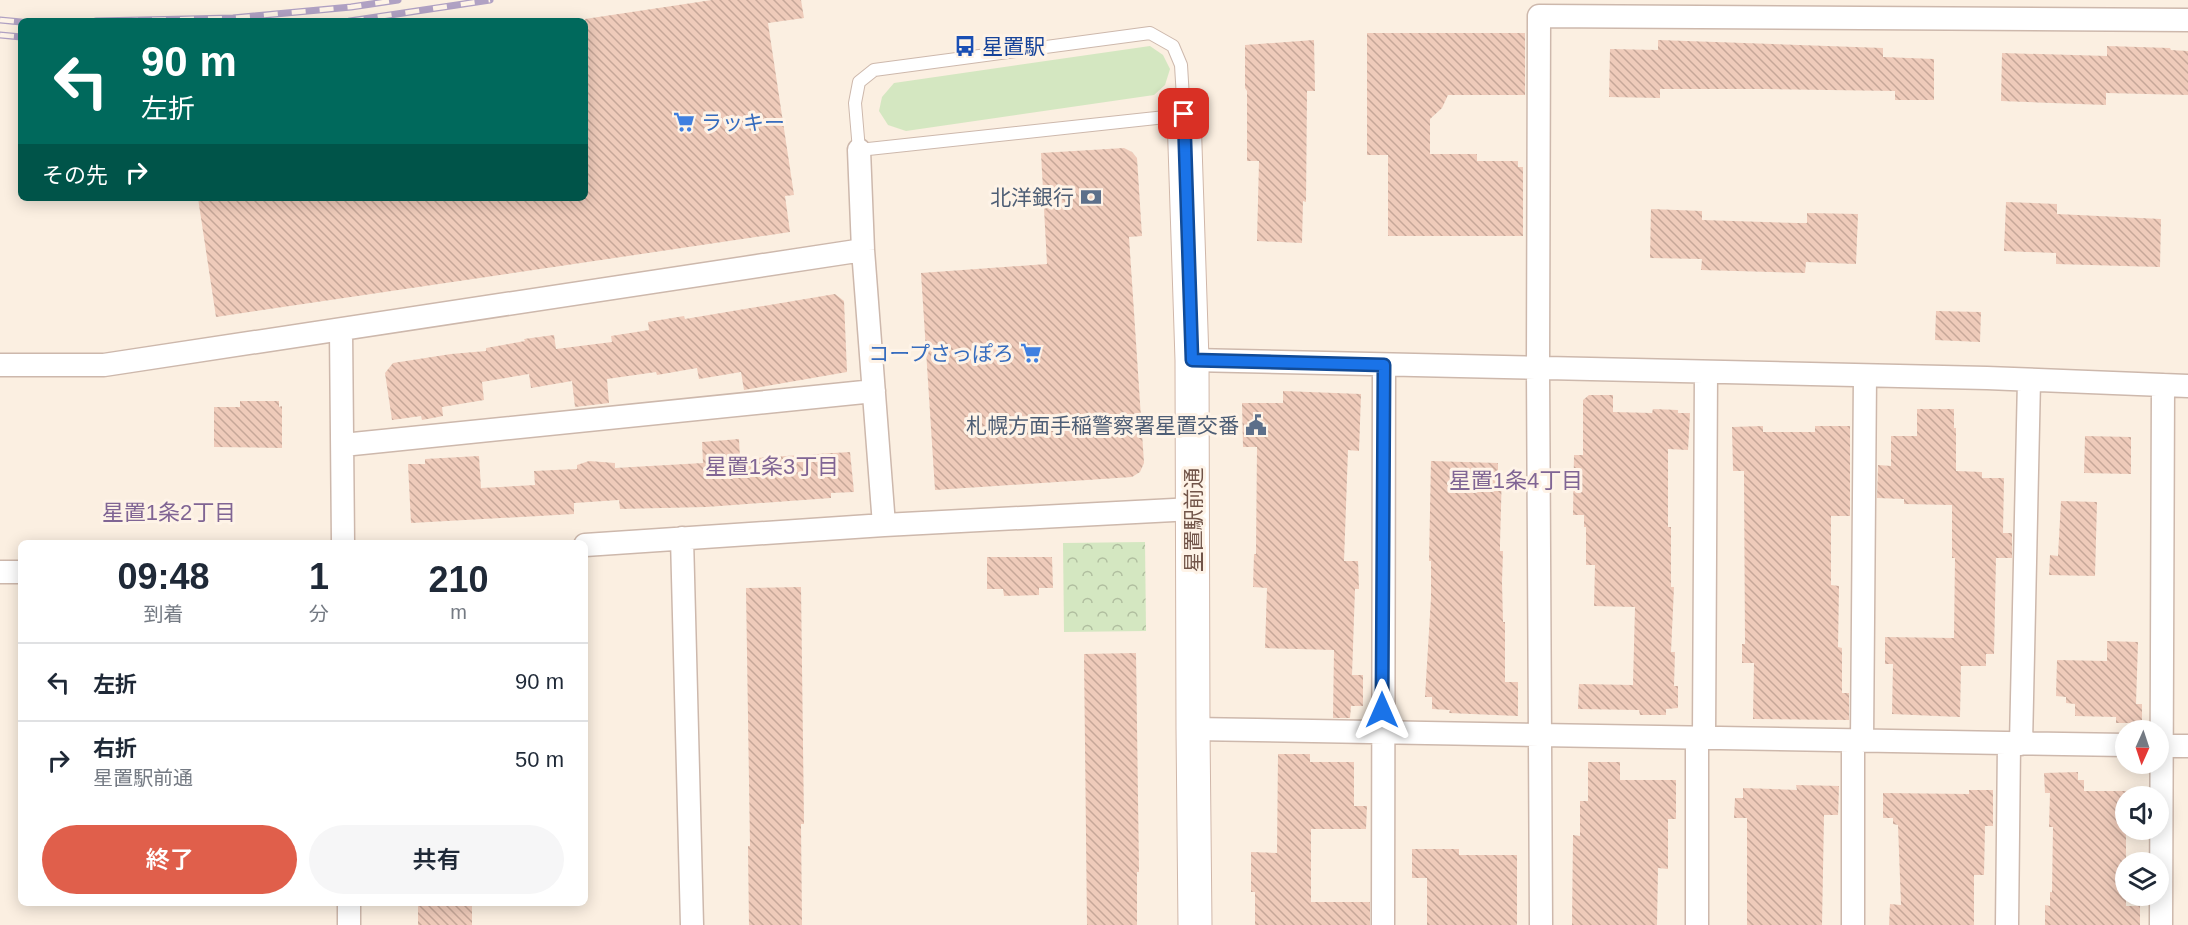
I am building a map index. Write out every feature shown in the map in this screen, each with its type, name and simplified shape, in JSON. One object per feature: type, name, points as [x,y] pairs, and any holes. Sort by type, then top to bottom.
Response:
[{"type":"street","points":[[1541,925],[1539,16],[2188,20]]},
{"type":"street","name":"星置駅前通","points":[[1184,114],[1192,360],[1192,729],[1196,925]]},
{"type":"street","points":[[859,150],[863,250],[884,525]]},
{"type":"street","points":[[2,365],[104,365],[863,250]]},
{"type":"street","points":[[341,330],[344,540]]},
{"type":"street","points":[[1192,360],[2029,380],[2188,386]]},
{"type":"street","points":[[1383,925],[1384,365]]},
{"type":"street","points":[[1698,925],[1706,372]]},
{"type":"street","points":[[1853,925],[1865,376]]},
{"type":"street","points":[[2007,925],[2029,380]]},
{"type":"street","points":[[2160,720],[2163,385]]},
{"type":"street","points":[[343,445],[874,391]]},
{"type":"street","points":[[588,545],[884,525],[1193,509]]},
{"type":"street","points":[[682,538],[692,925]]},
{"type":"street","points":[[1192,729],[2115,745]]},
{"type":"street","points":[[2169,746],[2188,746]]},
{"type":"street","points":[[2160,774],[2161,925]]},
{"type":"street","points":[[349,906],[349,925]]},
{"type":"lane","points":[[1150,33],[1173,46],[1180,65],[1184,114],[859,150],[855,103],[860,82],[874,70],[1150,33]]},
{"type":"green space","points":[[1150,46],[1163,55],[1170,69],[1165,85],[1154,95],[906,131],[888,125],[879,111],[882,97],[894,83]]},
{"type":"green space","points":[[1145,542],[1146,631],[1064,632],[1063,543]]},
{"type":"building","name":"ラッキー","points":[[712,0],[801,0],[804,18],[768,23],[794,195],[785,196],[790,232],[216,317],[198,201],[588,201],[588,19]]},
{"type":"building","points":[[1367,33],[1525,33],[1525,95],[1448,95],[1442,108],[1430,119],[1430,154],[1477,154],[1477,161],[1518,161],[1518,167],[1523,167],[1523,236],[1388,236],[1388,155],[1367,155]]},
{"type":"building","points":[[1314,40],[1315,91],[1307,91],[1306,202],[1303,201],[1302,243],[1257,241],[1259,161],[1247,161],[1245,45]]},
{"type":"building","points":[[1658,40],[1883,48],[1883,57],[1934,59],[1934,100],[1895,100],[1895,91],[1765,89],[1660,89],[1660,98],[1609,97],[1610,49],[1658,50]]},
{"type":"building","points":[[2107,46],[2170,48],[2171,50],[2188,51],[2188,95],[2106,93],[2106,105],[2001,101],[2002,53],[2107,56]]},
{"type":"building","name":"コープさっぽろ","points":[[1124,148],[1137,158],[1142,236],[1129,237],[1144,463],[1140,472],[1132,477],[935,490],[921,273],[1047,264],[1041,153]]},
{"type":"building","points":[[2006,202],[2057,204],[2057,214],[2161,219],[2160,267],[2056,264],[2056,253],[2004,251]]},
{"type":"building","points":[[1651,209],[1702,211],[1702,220],[1797,223],[1807,223],[1807,213],[1858,214],[1856,264],[1806,262],[1805,273],[1701,270],[1702,259],[1650,258]]},
{"type":"building","points":[[835,294],[844,301],[847,372],[744,390],[741,372],[699,379],[697,368],[657,375],[656,372],[607,379],[609,403],[575,407],[572,381],[531,388],[529,374],[482,382],[484,400],[442,407],[443,416],[422,420],[421,416],[392,420],[385,373],[393,363],[486,351],[486,348],[525,341],[524,339],[554,335],[556,349],[612,342],[611,336],[649,330],[648,322],[684,316],[685,319]]},
{"type":"building","points":[[1936,311],[1981,312],[1980,342],[1935,340]]},
{"type":"building","points":[[1283,391],[1361,394],[1359,451],[1348,450],[1344,561],[1358,561],[1359,589],[1355,589],[1352,675],[1363,675],[1363,706],[1351,706],[1350,718],[1333,718],[1334,650],[1265,648],[1267,588],[1253,587],[1254,554],[1256,554],[1257,447],[1243,447],[1242,403],[1283,403]]},
{"type":"building","points":[[1589,395],[1613,395],[1613,412],[1652,413],[1653,409],[1690,413],[1688,450],[1668,449],[1668,527],[1671,527],[1671,587],[1674,587],[1671,652],[1675,652],[1674,686],[1678,686],[1678,708],[1666,709],[1666,715],[1640,715],[1639,710],[1578,709],[1579,684],[1633,685],[1635,607],[1594,606],[1595,565],[1586,565],[1584,515],[1573,515],[1574,455],[1583,455],[1583,400]]},
{"type":"building","points":[[240,401],[279,401],[279,407],[282,406],[282,448],[214,447],[214,407],[240,407]]},
{"type":"building","points":[[1917,409],[1954,409],[1956,471],[1982,472],[1982,478],[2004,478],[2003,533],[2012,533],[2012,558],[1996,558],[1994,654],[1986,654],[1986,666],[1961,666],[1960,717],[1892,714],[1893,664],[1885,664],[1885,637],[1954,638],[1955,558],[1952,558],[1952,505],[1904,504],[1904,499],[1877,498],[1878,465],[1891,466],[1891,436],[1917,436]]},
{"type":"building","points":[[1763,426],[1763,432],[1815,432],[1815,426],[1850,426],[1850,516],[1831,516],[1831,585],[1839,586],[1838,647],[1842,648],[1842,693],[1849,693],[1849,720],[1753,719],[1754,663],[1742,663],[1742,644],[1745,644],[1744,471],[1733,471],[1732,427]]},
{"type":"building","points":[[2085,436],[2131,437],[2131,474],[2084,473]]},
{"type":"building","points":[[739,439],[740,459],[850,452],[854,492],[831,493],[831,498],[706,507],[620,509],[619,500],[574,503],[574,514],[411,523],[408,464],[425,464],[425,459],[479,456],[481,488],[535,485],[534,471],[577,469],[577,465],[589,461],[615,463],[615,468],[703,463],[702,442]]},
{"type":"building","points":[[1431,461],[1498,463],[1498,471],[1502,471],[1500,551],[1503,551],[1505,682],[1518,682],[1518,716],[1449,713],[1450,710],[1432,709],[1432,697],[1425,697],[1431,598],[1431,561],[1429,561]]},
{"type":"building","points":[[2061,501],[2097,502],[2095,576],[2049,575],[2050,555],[2058,556]]},
{"type":"building","points":[[987,557],[1052,557],[1053,588],[1039,588],[1039,595],[1004,596],[1003,589],[987,589]]},
{"type":"building","points":[[801,587],[804,824],[801,824],[802,925],[749,925],[746,588]]},
{"type":"building","points":[[2107,641],[2138,642],[2136,704],[2142,704],[2142,720],[2075,716],[2075,704],[2066,703],[2066,697],[2056,696],[2057,660],[2107,661]]},
{"type":"building","points":[[1136,653],[1139,872],[1137,872],[1137,925],[1087,925],[1084,654]]},
{"type":"building","points":[[1278,754],[1310,754],[1310,762],[1354,762],[1354,806],[1367,806],[1366,829],[1311,829],[1311,902],[1370,902],[1370,925],[1255,925],[1255,892],[1251,892],[1251,852],[1277,853]]},
{"type":"building","points":[[1588,762],[1620,762],[1620,780],[1676,780],[1676,819],[1668,819],[1668,869],[1658,868],[1657,925],[1572,925],[1573,835],[1580,836],[1580,801],[1588,801]]},
{"type":"building","points":[[2078,772],[2078,780],[2084,780],[2084,791],[2115,791],[2115,840],[2126,840],[2126,852],[2115,852],[2115,906],[2140,906],[2140,925],[2045,925],[2045,905],[2050,906],[2050,892],[2052,892],[2053,827],[2049,827],[2050,793],[2045,793],[2044,773]]},
{"type":"building","points":[[1796,785],[1839,786],[1838,815],[1824,815],[1822,925],[1747,925],[1747,818],[1734,818],[1735,798],[1743,798],[1743,788],[1797,790]]},
{"type":"building","points":[[1969,790],[1993,790],[1993,826],[1985,826],[1984,875],[1974,875],[1974,925],[1889,925],[1890,904],[1901,905],[1898,825],[1893,824],[1893,818],[1883,818],[1883,793],[1969,794]]},
{"type":"building","points":[[1412,849],[1459,849],[1459,855],[1517,855],[1517,925],[1427,925],[1427,878],[1412,878]]},
{"type":"building","points":[[418,906],[472,906],[472,925],[418,925]]},
{"type":"railway","points":[[233,18],[351,7],[398,0]]},
{"type":"railway","points":[[370,18],[490,0]]},
{"type":"railway","points":[[0,20],[18,22]]},
{"type":"railway","points":[[0,35],[18,37]]},
{"type":"place","name":"星置駅","points":[[965,46]]},
{"type":"place","name":"ラッキー","points":[[684,122]]},
{"type":"place","name":"北洋銀行","points":[[1091,197]]},
{"type":"place","name":"コープさっぽろ","points":[[1031,353]]},
{"type":"place","name":"札幌方面手稲警察署星置交番","points":[[1256,425]]},
{"type":"district","name":"星置1条3丁目","points":[[772,466]]},
{"type":"district","name":"星置1条4丁目","points":[[1516,480]]},
{"type":"district","name":"星置1条2丁目","points":[[169,512]]},
{"type":"route","points":[[1184,114],[1192,360],[1384,365],[1382,710]]}]
